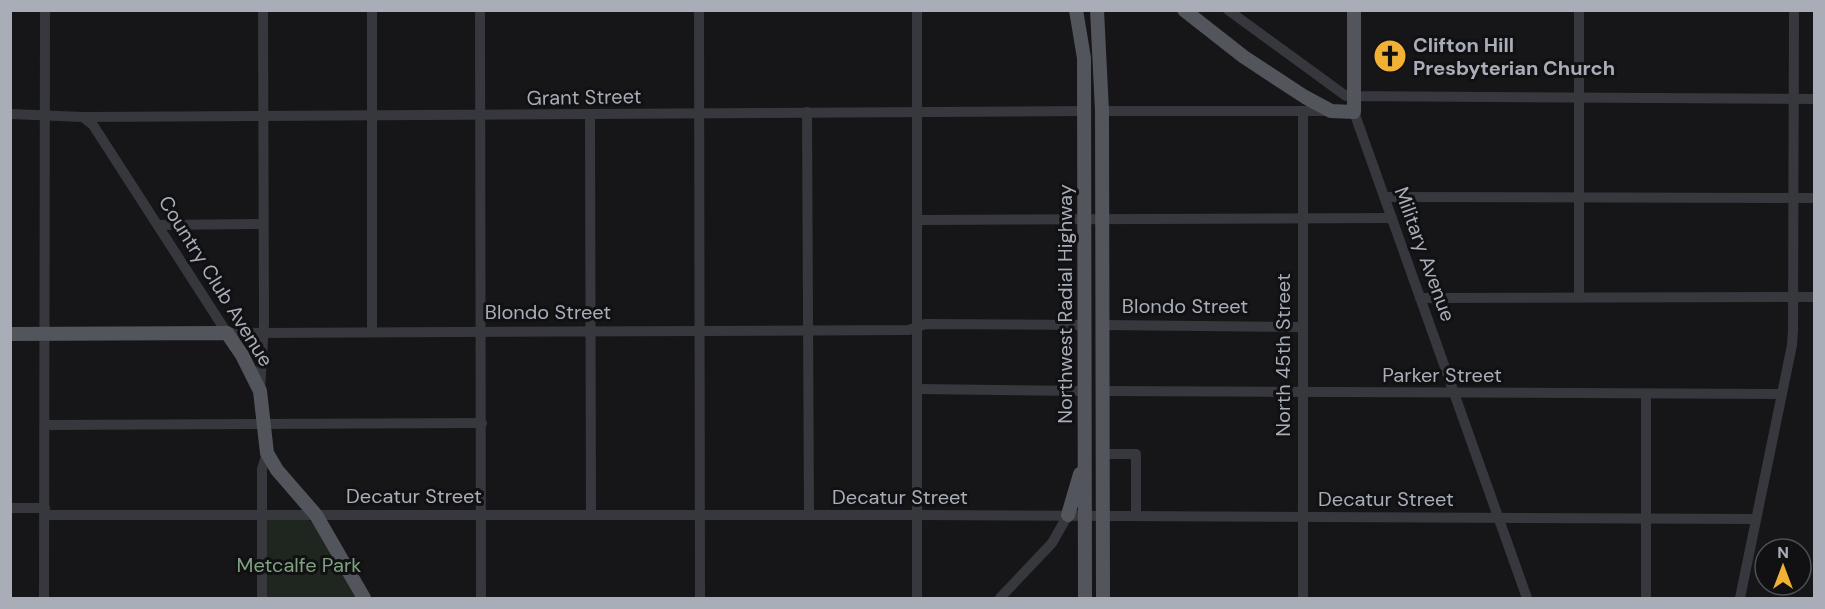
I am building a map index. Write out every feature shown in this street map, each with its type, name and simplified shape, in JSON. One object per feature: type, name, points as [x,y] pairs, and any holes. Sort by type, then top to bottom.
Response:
[{"type":"main road","name":"Northwest Radial Highway","points":[[1076,10],[1084,58],[1085,598]]},
{"type":"main road","points":[[1083,10],[1084,58]]},
{"type":"main road","name":"Northwest Radial Highway","points":[[1097,10],[1102,111],[1103,598]]},
{"type":"main road","points":[[1101,70],[1105,10]]},
{"type":"main road","points":[[1184,10],[1253,63],[1331,111],[1354,112],[1354,10]]},
{"type":"main road","name":"Blondo Street","points":[[10,334],[227,333]]},
{"type":"main road","name":"Country Club Avenue","points":[[227,333],[260,391],[267,453],[277,470],[316,515],[364,598]]},
{"type":"main road","points":[[1068,515],[1074,498],[1085,445]]},
{"type":"street","points":[[44,598],[45,10]]},
{"type":"street","points":[[260,391],[263,332],[262,10]]},
{"type":"street","points":[[372,10],[372,332]]},
{"type":"street","points":[[480,10],[482,598]]},
{"type":"street","points":[[699,10],[700,598]]},
{"type":"street","points":[[917,10],[917,598]]},
{"type":"street","points":[[1228,10],[1341,94],[1353,97],[1815,99]]},
{"type":"street","points":[[1247,10],[1247,24]]},
{"type":"street","points":[[1579,10],[1579,297]]},
{"type":"street","points":[[1740,598],[1792,345],[1794,10]]},
{"type":"street","name":"Grant Street","points":[[83,117],[1084,111]]},
{"type":"street","points":[[1102,111],[1331,111]]},
{"type":"street","name":"North 45th Street","points":[[1302,598],[1303,111]]},
{"type":"street","points":[[807,112],[809,515]]},
{"type":"street","name":"Military Avenue","points":[[1354,112],[1527,598]]},
{"type":"street","points":[[10,114],[83,117]]},
{"type":"street","points":[[590,114],[591,514]]},
{"type":"street","name":"Country Club Avenue","points":[[83,117],[99,132],[227,333]]},
{"type":"street","points":[[1384,197],[1815,198]]},
{"type":"street","points":[[918,220],[1392,218]]},
{"type":"street","points":[[158,225],[263,224]]},
{"type":"street","points":[[1420,298],[1815,297]]},
{"type":"street","name":"Blondo Street","points":[[227,333],[808,331],[909,330],[925,324],[1084,325]]},
{"type":"street","name":"Blondo Street","points":[[1102,325],[1303,327]]},
{"type":"street","points":[[918,389],[1085,391]]},
{"type":"street","name":"Parker Street","points":[[1103,391],[1782,394]]},
{"type":"street","points":[[1646,394],[1646,598]]},
{"type":"street","points":[[45,425],[482,423]]},
{"type":"street","points":[[262,598],[262,469],[267,453]]},
{"type":"street","points":[[1103,454],[1136,454],[1136,515]]},
{"type":"street","name":"Decatur Street","points":[[10,508],[45,511],[316,515],[1136,515],[1756,519]]},
{"type":"street","points":[[1000,598],[1052,543],[1068,515]]},
{"type":"green space","name":"Metcalfe Park","points":[[266,518],[306,518],[313,523],[358,598],[266,598]]},
{"type":"place","name":"Clifton Hill Presbyterian Church","points":[[1390,56]]}]
